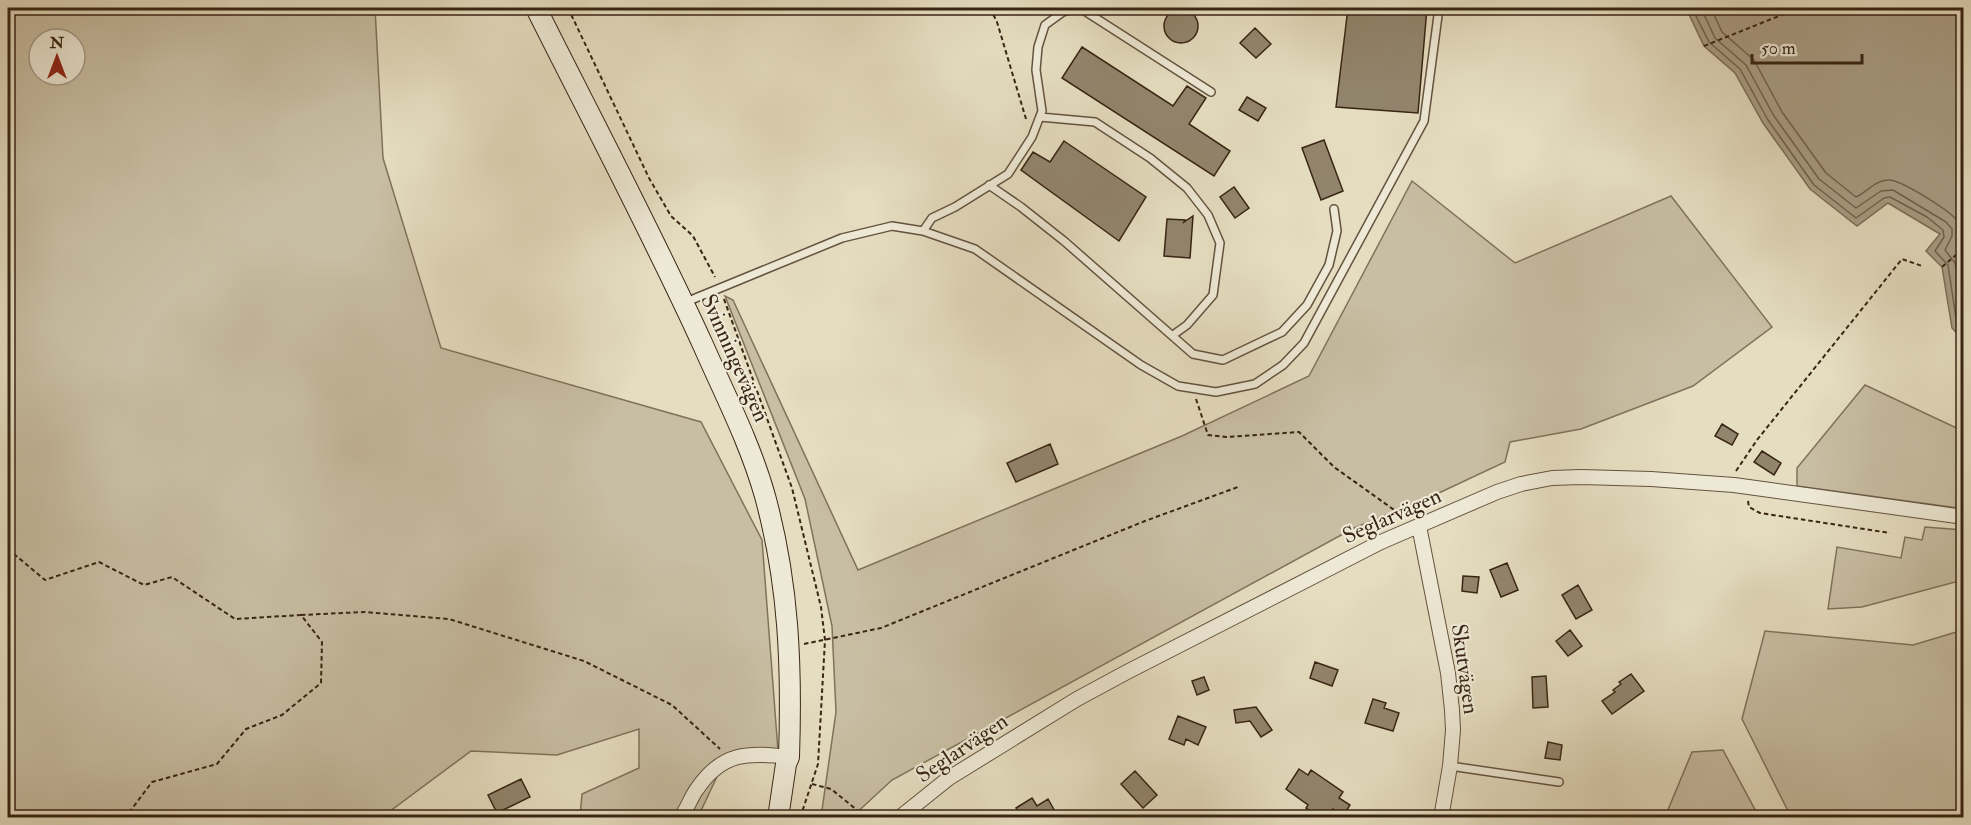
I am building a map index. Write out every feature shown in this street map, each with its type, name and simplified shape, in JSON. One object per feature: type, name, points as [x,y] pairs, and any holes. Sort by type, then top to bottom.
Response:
[{"type":"main road","name":"Svinningevägen","points":[[536,8],[684,303],[750,449],[765,495],[783,580],[789,647],[789,757],[778,818]]},
{"type":"street","name":"Seglarvägen","points":[[899,818],[949,778],[1077,699],[1381,542],[1521,484],[1552,478],[1651,479],[1741,486],[1964,517]]},
{"type":"street","name":"Skutvägen","points":[[1419,526],[1448,673],[1453,730],[1450,766],[1441,818]]},
{"type":"street","points":[[680,818],[696,790],[711,771],[729,758],[766,754],[789,757]]},
{"type":"lane","points":[[923,231],[932,218],[955,207],[1008,174],[1032,137],[1042,111],[1036,70],[1038,47],[1046,25],[1063,12],[1078,8],[1211,92]]},
{"type":"lane","points":[[684,303],[842,238],[892,225],[923,231],[975,249],[1140,365],[1178,386],[1216,392],[1255,384],[1283,365],[1304,343],[1424,121],[1439,8]]},
{"type":"lane","points":[[1040,117],[1095,122],[1158,164],[1187,188],[1208,215],[1220,243],[1213,296],[1187,325],[1173,335]]},
{"type":"lane","points":[[989,185],[1064,241],[1193,354],[1223,360],[1282,332],[1307,305],[1329,265],[1337,231],[1334,209]]},
{"type":"lane","points":[[1450,766],[1559,782]]},
{"type":"path","points":[[990,8],[997,22],[1032,137]]},
{"type":"path","points":[[1704,46],[1799,8]]},
{"type":"path","points":[[1942,267],[1964,248]]},
{"type":"path","points":[[1890,533],[1760,513],[1749,507],[1734,474],[1757,440],[1902,259],[1922,266]]},
{"type":"path","points":[[1192,388],[1208,435],[1299,432],[1334,467],[1419,526]]},
{"type":"path","points":[[789,647],[881,628],[1145,521],[1238,487]]},
{"type":"path","points":[[8,549],[45,580],[99,562],[144,585],[172,578],[235,618],[364,612],[449,619],[584,661],[672,705],[729,758]]},
{"type":"path","points":[[125,818],[152,782],[217,764],[246,729],[282,715],[321,683],[322,642],[301,615]]},
{"type":"path","points":[[811,783],[831,789],[867,818]]},
{"type":"shaded area","points":[[8,8],[375,8],[383,158],[441,348],[701,422],[762,540],[778,751],[722,766],[698,817],[580,817],[582,794],[639,768],[639,729],[557,755],[471,751],[382,817],[8,817]]},
{"type":"shaded area","points":[[1412,181],[1515,263],[1671,196],[1772,327],[1693,386],[1581,429],[1510,442],[1505,462],[1426,499],[1354,528],[892,780],[852,817],[821,817],[836,712],[832,626],[805,499],[725,296],[733,300],[858,570],[1182,436],[1309,376]]},
{"type":"shaded area","points":[[1865,385],[1963,431],[1963,500],[1958,508],[1797,486],[1797,468]]},
{"type":"shaded area","points":[[1925,527],[1963,530],[1963,580],[1862,607],[1828,609],[1837,547],[1901,558],[1905,537],[1922,540]]},
{"type":"shaded area","points":[[1963,630],[1963,817],[1791,817],[1742,719],[1765,631],[1913,645]]},
{"type":"shaded area","points":[[1723,750],[1759,817],[1665,817],[1692,752]]},
{"type":"water","points":[[1686,8],[1963,8],[1963,340],[1952,328],[1942,267],[1926,251],[1940,234],[1888,203],[1857,226],[1810,189],[1763,123],[1735,73],[1704,46]]},
{"type":"building","points":[[1348,8],[1427,8],[1418,113],[1336,107]]},
{"type":"building","points":[[1181,9],[1193,14],[1198,26],[1193,38],[1181,43],[1169,38],[1164,26],[1169,14]]},
{"type":"building","points":[[1255,28],[1271,44],[1256,58],[1240,43]]},
{"type":"building","points":[[1082,47],[1173,106],[1187,86],[1206,98],[1189,124],[1230,151],[1214,176],[1062,78]]},
{"type":"building","points":[[1247,97],[1266,108],[1258,121],[1239,110]]},
{"type":"building","points":[[1324,140],[1343,191],[1321,200],[1302,148]]},
{"type":"building","points":[[1064,141],[1146,197],[1119,241],[1021,170],[1033,152],[1050,162]]},
{"type":"building","points":[[1234,187],[1249,208],[1235,218],[1220,197]]},
{"type":"building","points":[[1193,216],[1190,258],[1164,256],[1167,219],[1185,220],[1184,222]]},
{"type":"building","points":[[1722,424],[1738,434],[1732,445],[1715,436]]},
{"type":"building","points":[[1050,444],[1058,464],[1016,482],[1007,463]]},
{"type":"building","points":[[1762,451],[1781,463],[1774,475],[1754,462]]},
{"type":"building","points":[[1507,563],[1518,590],[1501,597],[1490,570]]},
{"type":"building","points":[[1463,576],[1479,577],[1477,593],[1462,591]]},
{"type":"building","points":[[1578,585],[1592,610],[1576,619],[1562,595]]},
{"type":"building","points":[[1570,630],[1582,646],[1568,656],[1556,641]]},
{"type":"building","points":[[1315,662],[1338,670],[1332,686],[1310,678]]},
{"type":"building","points":[[1631,674],[1644,691],[1612,714],[1602,701],[1615,692],[1613,690],[1621,684],[1619,682]]},
{"type":"building","points":[[1546,676],[1548,707],[1533,708],[1532,677]]},
{"type":"building","points":[[1204,677],[1209,690],[1197,695],[1192,681]]},
{"type":"building","points":[[1373,699],[1386,703],[1384,708],[1399,713],[1393,731],[1365,723]]},
{"type":"building","points":[[1256,707],[1272,730],[1261,737],[1250,721],[1236,723],[1234,710]]},
{"type":"building","points":[[1178,716],[1206,727],[1198,745],[1186,739],[1184,745],[1169,739]]},
{"type":"building","points":[[1548,742],[1562,745],[1560,760],[1545,758]]},
{"type":"building","points":[[1299,769],[1308,775],[1311,770],[1343,792],[1339,798],[1350,805],[1343,816],[1333,809],[1327,818],[1320,818],[1306,808],[1308,805],[1286,789]]},
{"type":"building","points":[[1135,771],[1157,795],[1143,808],[1121,784]]},
{"type":"building","points":[[521,779],[530,797],[497,813],[488,795]]},
{"type":"building","points":[[1032,798],[1037,806],[1048,799],[1056,813],[1049,818],[1017,818],[1021,815],[1016,808]]}]
